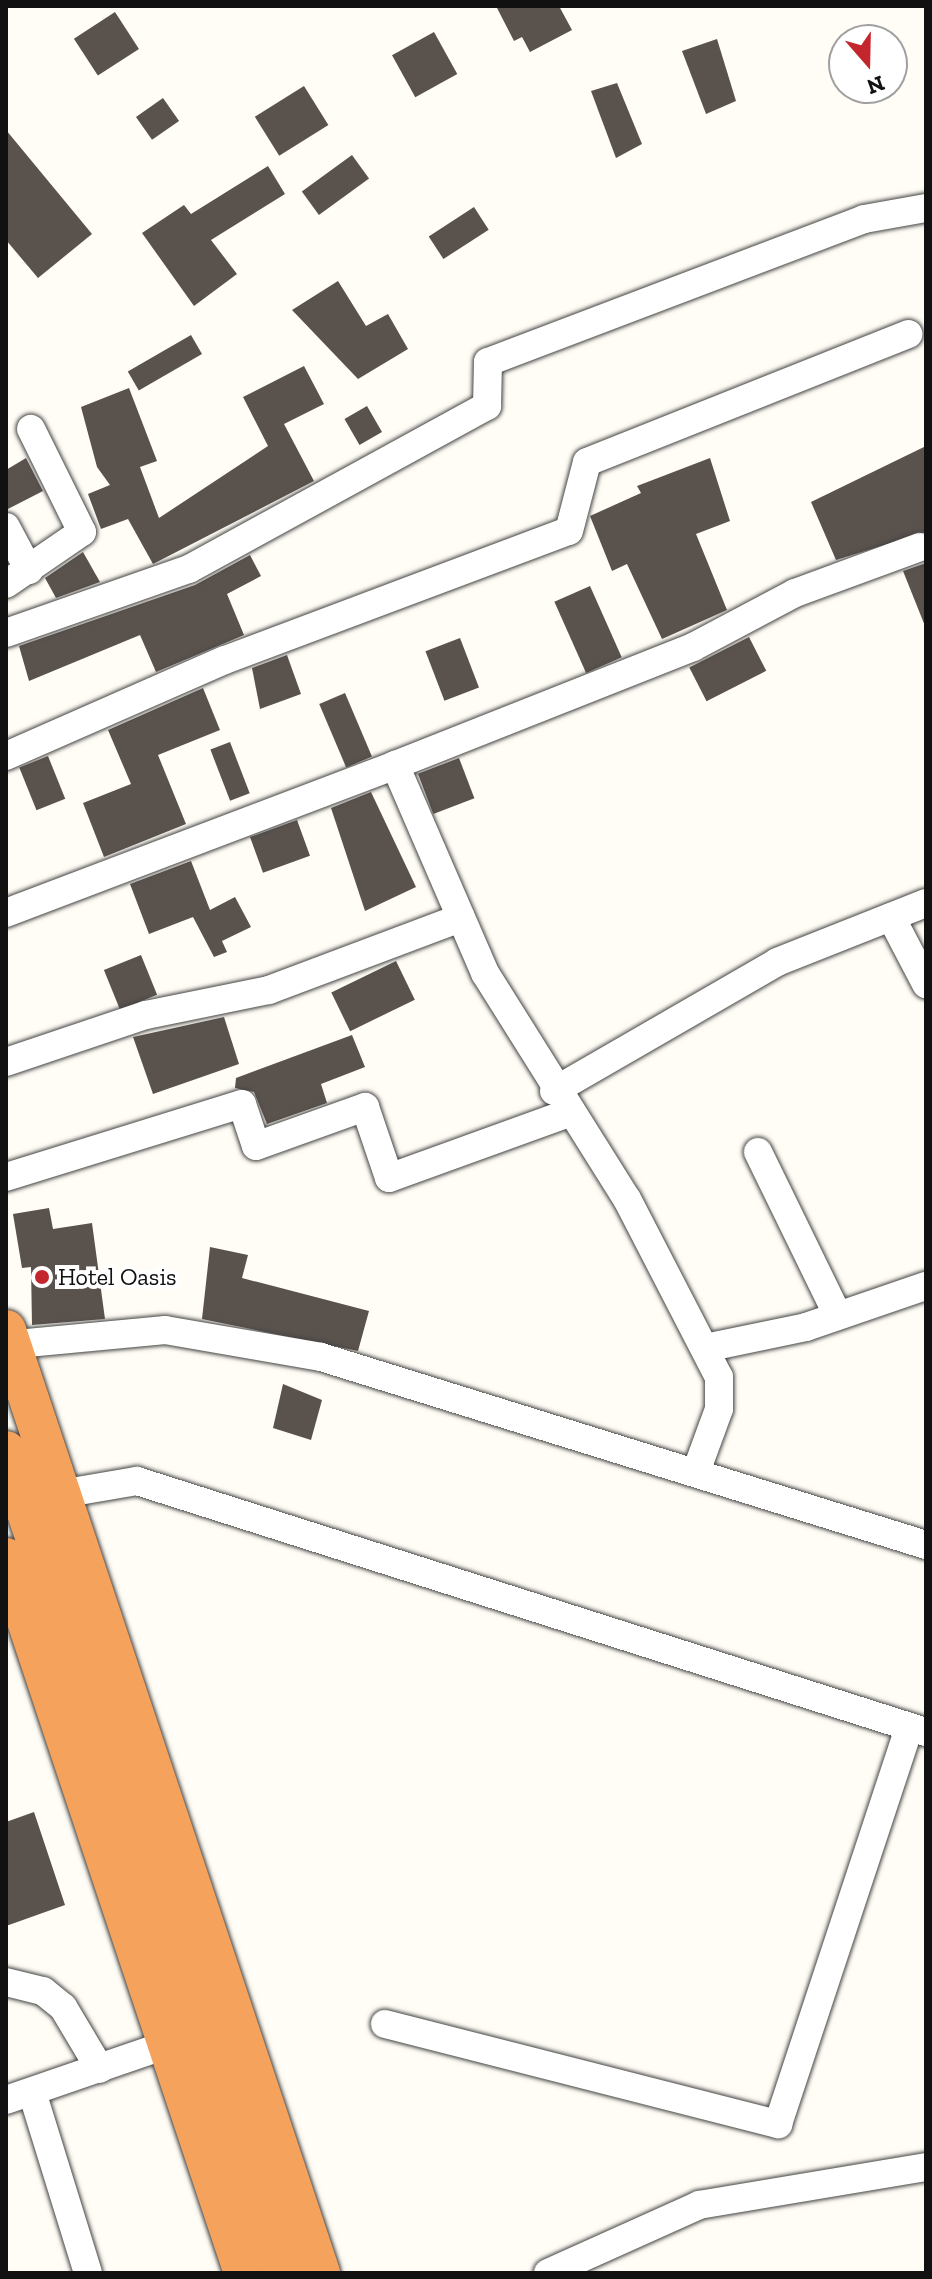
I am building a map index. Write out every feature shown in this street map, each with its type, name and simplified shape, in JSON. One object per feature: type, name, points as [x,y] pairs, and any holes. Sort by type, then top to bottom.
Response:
[{"type":"highway","points":[[8,1340],[42,1498],[202,2032],[285,2273]]},
{"type":"highway","points":[[6,1451],[42,1498]]},
{"type":"highway","points":[[42,1498],[19,1576],[202,2032],[320,2273]]},
{"type":"highway","points":[[202,2032],[244,2273]]},
{"type":"street","points":[[6,633],[189,569],[487,406],[488,362],[864,219],[926,208]]},
{"type":"street","points":[[6,756],[225,660],[569,531],[587,462],[908,334]]},
{"type":"street","points":[[6,527],[17,577],[82,532],[31,429]]},
{"type":"street","points":[[6,913],[395,765],[693,647],[795,593],[920,547]]},
{"type":"street","points":[[395,765],[461,918],[561,1102],[627,1199],[719,1377],[719,1409],[696,1472]]},
{"type":"street","points":[[6,1177],[242,1104],[256,1146],[365,1107],[389,1178],[561,1102],[777,962],[926,903]]},
{"type":"street","points":[[891,917],[926,984]]},
{"type":"street","points":[[6,1062],[146,1015],[269,990],[461,918]]},
{"type":"street","points":[[758,1152],[838,1316]]},
{"type":"street","points":[[705,1348],[838,1316],[926,1286]]},
{"type":"street","points":[[8,1340],[165,1330],[321,1357],[926,1545]]},
{"type":"street","points":[[42,1498],[137,1481],[918,1730],[778,2124],[385,2024]]},
{"type":"street","points":[[6,1982],[43,1991],[63,2007],[100,2069]]},
{"type":"street","points":[[88,2273],[19,2096],[202,2032]]},
{"type":"street","points":[[548,2273],[699,2205],[926,2167]]},
{"type":"building","points":[[496,6],[559,6],[572,30],[530,52],[522,37],[514,41]]},
{"type":"building","points":[[115,12],[139,49],[98,76],[74,39]]},
{"type":"building","points":[[434,32],[457,74],[415,97],[392,55]]},
{"type":"building","points":[[717,39],[736,101],[706,114],[682,51]]},
{"type":"building","points":[[617,83],[642,144],[616,158],[591,91]]},
{"type":"building","points":[[304,86],[328,125],[279,156],[255,117]]},
{"type":"building","points":[[163,98],[179,121],[152,140],[136,117]]},
{"type":"building","points":[[6,130],[92,234],[38,278],[6,240]]},
{"type":"building","points":[[352,155],[369,178],[319,215],[302,191]]},
{"type":"building","points":[[268,166],[285,194],[211,240],[237,274],[194,306],[142,233],[184,205],[191,214]]},
{"type":"building","points":[[474,207],[489,230],[443,259],[429,236]]},
{"type":"building","points":[[338,281],[366,326],[388,314],[408,349],[358,379],[292,310]]},
{"type":"building","points":[[191,335],[202,354],[139,391],[128,372]]},
{"type":"building","points":[[304,366],[324,404],[284,424],[314,481],[153,564],[128,519],[101,529],[88,494],[110,485],[97,467],[81,407],[129,388],[157,461],[140,467],[159,518],[268,446],[243,397]]},
{"type":"building","points":[[367,406],[382,432],[359,445],[344,419]]},
{"type":"building","points":[[926,446],[926,532],[836,560],[811,502]]},
{"type":"building","points":[[26,458],[43,491],[6,510],[6,470]]},
{"type":"building","points":[[710,458],[730,521],[696,534],[727,610],[662,639],[627,564],[612,571],[590,516],[641,493],[637,486]]},
{"type":"building","points":[[83,552],[100,582],[56,598],[45,578]]},
{"type":"building","points":[[250,555],[261,576],[227,594],[244,635],[156,672],[140,635],[29,681],[19,646],[195,585]]},
{"type":"building","points":[[926,563],[926,626],[925,626],[903,571]]},
{"type":"building","points":[[590,586],[622,657],[586,673],[554,602]]},
{"type":"building","points":[[749,637],[766,671],[707,701],[689,667]]},
{"type":"building","points":[[460,638],[479,687],[444,701],[425,651]]},
{"type":"building","points":[[287,655],[301,694],[260,709],[252,668]]},
{"type":"building","points":[[203,688],[220,730],[158,755],[186,824],[104,857],[83,803],[131,784],[108,730]]},
{"type":"building","points":[[345,693],[372,757],[346,767],[319,704]]},
{"type":"building","points":[[230,742],[250,793],[230,801],[210,750]]},
{"type":"building","points":[[48,756],[65,799],[36,810],[19,768]]},
{"type":"building","points":[[459,758],[474,798],[433,814],[418,774]]},
{"type":"building","points":[[371,792],[416,887],[365,911],[331,808]]},
{"type":"building","points":[[297,820],[310,856],[263,873],[250,837]]},
{"type":"building","points":[[191,861],[210,910],[235,897],[251,927],[222,941],[227,952],[214,957],[193,917],[149,934],[130,884]]},
{"type":"building","points":[[141,955],[157,995],[120,1010],[104,970]]},
{"type":"building","points":[[396,961],[415,1000],[350,1031],[331,993]]},
{"type":"building","points":[[224,1017],[239,1064],[153,1094],[133,1037]]},
{"type":"building","points":[[352,1035],[365,1067],[321,1084],[327,1103],[267,1124],[254,1092],[235,1088],[236,1078]]},
{"type":"building","points":[[49,1208],[53,1229],[92,1223],[105,1319],[32,1325],[31,1267],[22,1268],[13,1214]]},
{"type":"building","points":[[210,1247],[248,1255],[242,1278],[369,1311],[358,1351],[202,1319]]},
{"type":"building","points":[[283,1384],[322,1400],[311,1440],[273,1428]]},
{"type":"building","points":[[34,1812],[65,1905],[6,1926],[6,1822]]},
{"type":"place","name":"Hotel Oasis","points":[[42,1277]]}]
